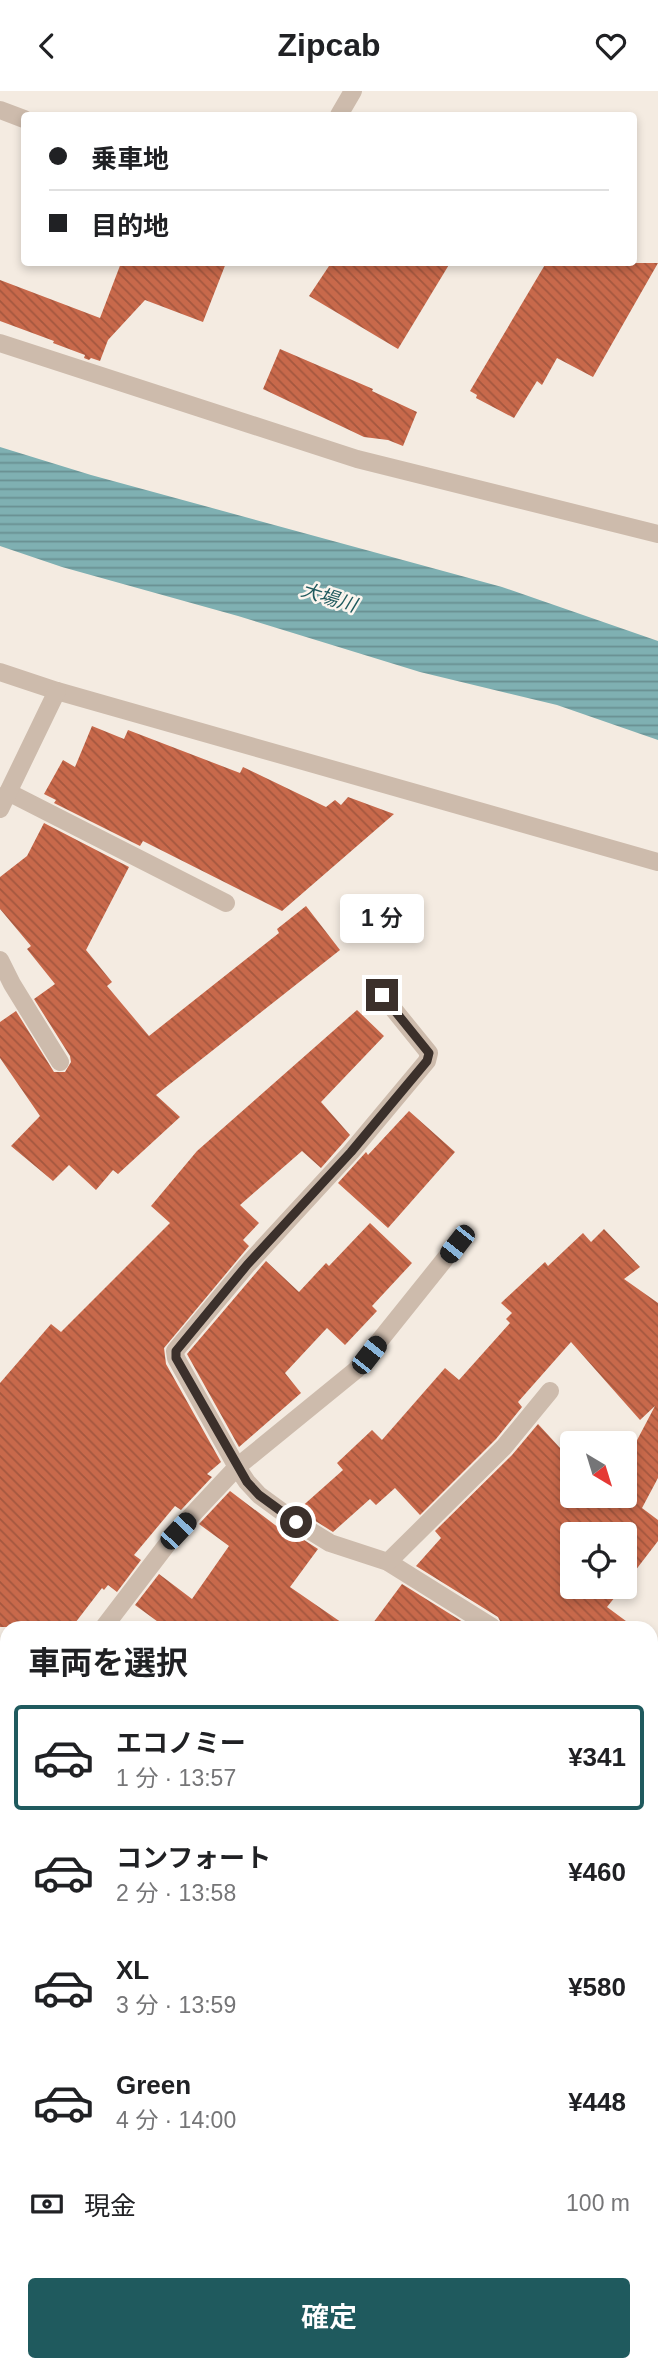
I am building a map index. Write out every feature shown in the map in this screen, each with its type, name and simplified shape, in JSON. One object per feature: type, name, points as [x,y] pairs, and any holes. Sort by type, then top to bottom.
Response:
[{"type":"street","points":[[342,112],[353,91]]},
{"type":"street","points":[[0,110],[21,118]]},
{"type":"street","points":[[0,343],[357,459],[658,534]]},
{"type":"street","points":[[0,672],[57,691],[658,862]]},
{"type":"street","points":[[0,809],[57,691]]},
{"type":"street","points":[[8,792],[226,903]]},
{"type":"street","points":[[0,960],[60,1062]]},
{"type":"street","points":[[382,995],[429,1053],[427,1061],[351,1152],[247,1265],[176,1351],[176,1358],[237,1467],[259,1495],[330,1542],[388,1562],[482,1621]]},
{"type":"street","points":[[109,1621],[178,1531],[237,1467],[356,1370],[457,1244]]},
{"type":"street","points":[[388,1562],[504,1447],[550,1391]]},
{"type":"water","name":"大場川","points":[[0,447],[91,475],[502,587],[658,641],[658,740],[557,705],[420,672],[238,616],[62,567],[0,546]]},
{"type":"building","points":[[637,263],[658,263],[593,377],[557,358],[542,385],[537,381],[514,418],[476,398],[477,395],[470,391],[544,266],[637,266]]},
{"type":"building","points":[[120,266],[225,266],[203,322],[145,300],[108,340],[100,361],[84,358],[85,355],[53,343],[54,341],[0,321],[0,280],[100,318]]},
{"type":"building","points":[[329,266],[448,266],[398,349],[309,296]]},
{"type":"building","points":[[280,349],[373,389],[372,391],[417,412],[403,446],[388,440],[364,437],[263,389]]},
{"type":"building","points":[[92,726],[124,739],[128,730],[240,773],[243,767],[326,807],[335,800],[341,805],[348,797],[394,814],[282,911],[143,841],[140,846],[54,803],[56,800],[44,794],[63,760],[75,767]]},
{"type":"building","points":[[44,823],[129,867],[86,950],[112,982],[107,986],[149,1036],[279,933],[277,929],[306,906],[340,950],[156,1095],[180,1117],[118,1174],[113,1170],[96,1190],[69,1165],[53,1181],[11,1146],[40,1116],[0,1058],[0,1022],[16,1011],[54,1072],[65,1072],[71,1062],[70,1056],[34,999],[55,984],[27,949],[31,946],[0,909],[0,877],[27,856]]},
{"type":"building","points":[[357,1010],[384,1036],[321,1102],[350,1135],[321,1168],[302,1151],[240,1205],[259,1223],[243,1240],[249,1246],[164,1348],[166,1364],[221,1462],[207,1474],[212,1477],[181,1510],[175,1506],[134,1555],[141,1560],[117,1592],[108,1585],[104,1590],[102,1588],[77,1621],[0,1621],[0,1383],[51,1324],[61,1332],[170,1223],[151,1206],[197,1151]]},
{"type":"building","points":[[409,1111],[455,1152],[388,1228],[338,1183]]},
{"type":"building","points":[[370,1223],[412,1263],[372,1306],[377,1311],[345,1345],[327,1328],[285,1373],[301,1393],[239,1447],[187,1354],[266,1261],[299,1292],[326,1263],[329,1266]]},
{"type":"building","points":[[604,1229],[640,1267],[624,1279],[658,1303],[658,1478],[642,1508],[658,1520],[658,1541],[637,1568],[637,1522],[560,1522],[560,1599],[613,1599],[607,1607],[626,1621],[500,1621],[498,1617],[416,1566],[441,1538],[435,1531],[512,1455],[538,1424],[560,1448],[560,1509],[637,1509],[637,1440],[655,1406],[640,1420],[571,1342],[518,1402],[522,1407],[496,1439],[420,1515],[395,1488],[376,1505],[370,1499],[333,1532],[298,1510],[343,1470],[337,1463],[372,1430],[382,1440],[445,1368],[459,1380],[510,1323],[506,1319],[512,1313],[501,1303],[545,1262],[548,1266],[583,1233],[591,1242]]},
{"type":"building","points":[[230,1491],[279,1528],[281,1525],[318,1549],[290,1587],[339,1621],[157,1621],[135,1605],[159,1574],[192,1599],[229,1546],[199,1524]]},
{"type":"building","points":[[402,1584],[461,1621],[374,1621]]},
{"type":"route","points":[[296,1522],[259,1495],[247,1482],[176,1358],[176,1351],[247,1265],[351,1152],[427,1061],[429,1053],[382,995]]}]
